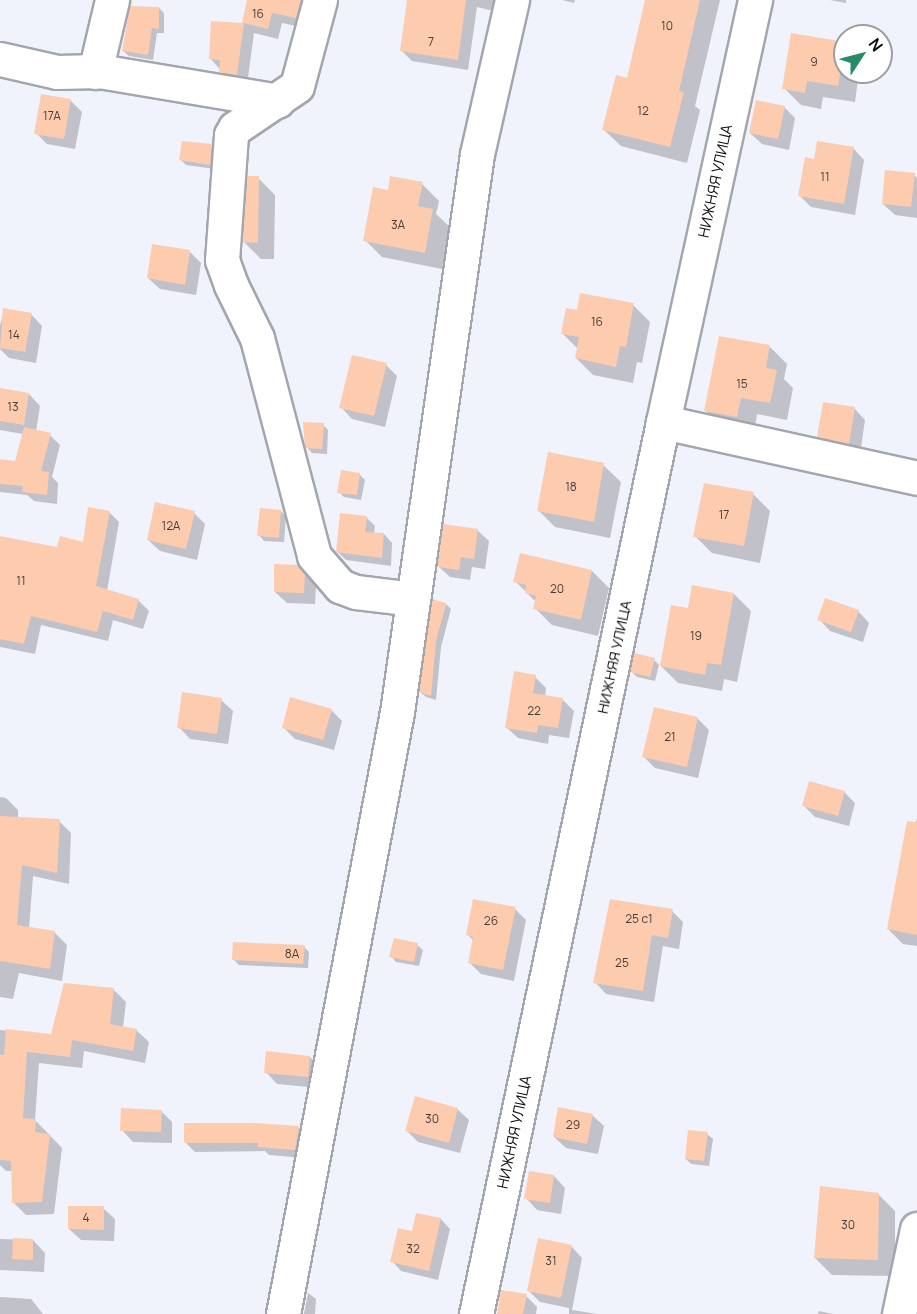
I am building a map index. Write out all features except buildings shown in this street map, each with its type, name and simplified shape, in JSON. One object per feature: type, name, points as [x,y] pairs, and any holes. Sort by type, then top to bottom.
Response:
[{"type":"street","points":[[95,72],[112,0]]},
{"type":"street","points":[[320,0],[297,86],[235,128],[231,135],[222,261],[257,338],[314,556],[340,586],[356,592],[413,598]]},
{"type":"street","points":[[283,1314],[397,712],[477,154],[512,0]]},
{"type":"street","name":"НИЖНЯЯ УЛИЦА","points":[[476,1314],[663,422],[755,0]]},
{"type":"street","points":[[0,59],[57,72],[95,72],[278,101]]},
{"type":"street","points":[[663,422],[917,478]]},
{"type":"street","points":[[899,1314],[917,1229]]}]
